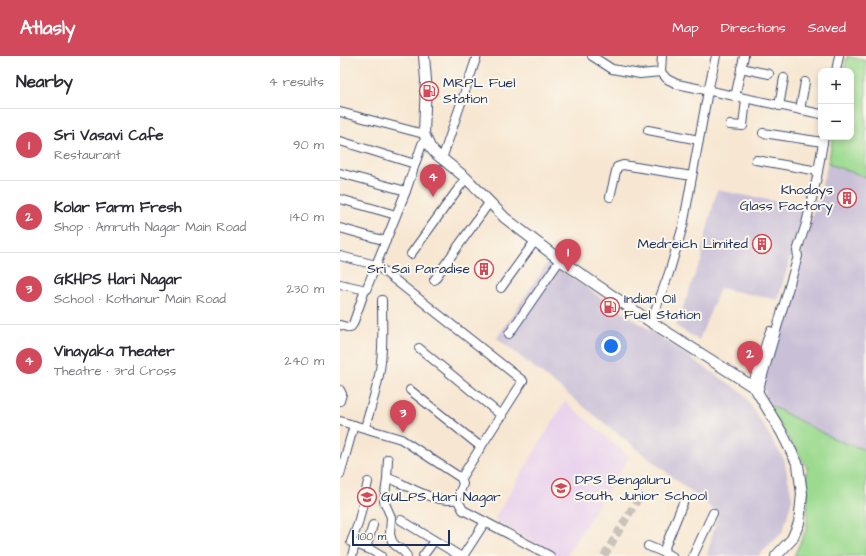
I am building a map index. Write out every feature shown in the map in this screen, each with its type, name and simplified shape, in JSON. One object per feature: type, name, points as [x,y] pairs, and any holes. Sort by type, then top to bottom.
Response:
[{"type":"main road","points":[[424,56],[426,80],[425,136],[430,147],[442,159],[466,178],[505,218],[560,260],[651,322],[755,389],[782,433],[798,465],[802,494],[799,523],[792,539],[776,556]]},
{"type":"street","points":[[442,159],[477,56]]},
{"type":"street","points":[[592,56],[612,69],[640,74],[661,72]]},
{"type":"street","points":[[662,56],[661,72],[667,79],[676,84],[818,113]]},
{"type":"street","points":[[651,322],[669,273],[683,226],[716,56]]},
{"type":"street","points":[[735,97],[744,56]]},
{"type":"street","points":[[837,68],[840,56]]},
{"type":"street","points":[[742,68],[769,74]]},
{"type":"street","points":[[779,106],[784,78]]},
{"type":"street","points":[[800,110],[805,82]]},
{"type":"street","points":[[730,125],[743,126],[746,99]]},
{"type":"street","points":[[340,112],[425,136],[406,191],[368,288],[365,290],[353,324],[350,328],[340,325]]},
{"type":"street","points":[[648,130],[699,140]]},
{"type":"street","points":[[763,133],[818,139]]},
{"type":"street","points":[[755,389],[793,255],[797,251],[806,224],[818,171],[823,140]]},
{"type":"street","points":[[340,141],[415,164]]},
{"type":"street","points":[[756,160],[818,171]]},
{"type":"street","points":[[610,197],[617,167],[624,165],[692,176]]},
{"type":"street","points":[[340,173],[406,191]]},
{"type":"street","points":[[411,254],[466,178]]},
{"type":"street","points":[[340,200],[396,215]]},
{"type":"street","points":[[434,280],[489,203]]},
{"type":"street","points":[[340,228],[386,241]]},
{"type":"street","points":[[501,288],[535,241]]},
{"type":"street","points":[[340,256],[376,265],[523,380],[524,382],[461,478]]},
{"type":"street","points":[[509,334],[560,260]]},
{"type":"street","points":[[340,284],[365,290]]},
{"type":"street","points":[[365,428],[378,380],[383,341],[382,300]]},
{"type":"street","points":[[419,348],[502,416]]},
{"type":"street","points":[[340,390],[342,394],[340,401]]},
{"type":"street","points":[[410,390],[481,447]]},
{"type":"street","points":[[340,421],[401,439],[461,478],[463,484],[457,499]]},
{"type":"street","points":[[340,475],[354,425]]},
{"type":"street","points":[[388,459],[384,502],[391,517],[390,534],[395,545],[407,556]]},
{"type":"street","points":[[387,480],[391,478],[441,500],[448,501],[457,499]]},
{"type":"street","points":[[368,482],[358,524],[351,541],[352,543],[371,550],[381,556]]},
{"type":"street","points":[[457,499],[463,510],[550,556]]},
{"type":"street","points":[[663,552],[684,503]]},
{"type":"street","points":[[693,556],[712,512]]},
{"type":"street","points":[[400,520],[460,556]]},
{"type":"street","points":[[463,556],[485,522]]},
{"type":"street","points":[[366,548],[373,525]]},
{"type":"street","points":[[423,556],[434,541]]},
{"type":"street","points":[[352,556],[355,544]]},
{"type":"street","points":[[648,546],[672,556]]},
{"type":"shaded area","points":[[828,164],[866,177],[866,450],[836,440],[766,403],[764,382]]},
{"type":"shaded area","name":"Medreich Limited","points":[[717,190],[805,207],[778,300],[720,288],[699,340],[676,326],[697,269],[702,260],[702,250]]},
{"type":"shaded area","points":[[548,262],[743,393],[784,459],[792,498],[783,532],[758,556],[707,556],[718,513],[497,338]]},
{"type":"shaded area","name":"DPS Bengaluru South, Junior School","points":[[565,401],[629,457],[566,556],[556,556],[494,519]]},
{"type":"green space","points":[[847,56],[866,61],[866,177],[828,164],[832,140],[854,140],[854,68],[845,68]]},
{"type":"green space","points":[[766,403],[836,440],[866,450],[866,556],[794,556],[807,528],[807,467]]},
{"type":"tunnel","points":[[604,556],[642,492]]},
{"type":"place","name":"MRPL Fuel Station","points":[[429,91]]},
{"type":"place","name":"Vinayaka Theater","points":[[433,197]]},
{"type":"place","name":"Khodays Glass Factory","points":[[847,198]]},
{"type":"place","name":"Medreich Limited","points":[[762,244]]},
{"type":"place","name":"Sri Sai Paradise","points":[[484,269]]},
{"type":"place","name":"Sri Vasavi Cafe","points":[[568,272]]},
{"type":"place","name":"Indian Oil Fuel Station","points":[[610,307]]},
{"type":"place","name":"Kolar Farm Fresh","points":[[750,374]]},
{"type":"place","name":"GKHPS Hari Nagar","points":[[403,433]]},
{"type":"place","name":"DPS Bengaluru South, Junior School","points":[[561,488]]},
{"type":"place","name":"GULPS Hari Nagar","points":[[367,497]]}]
